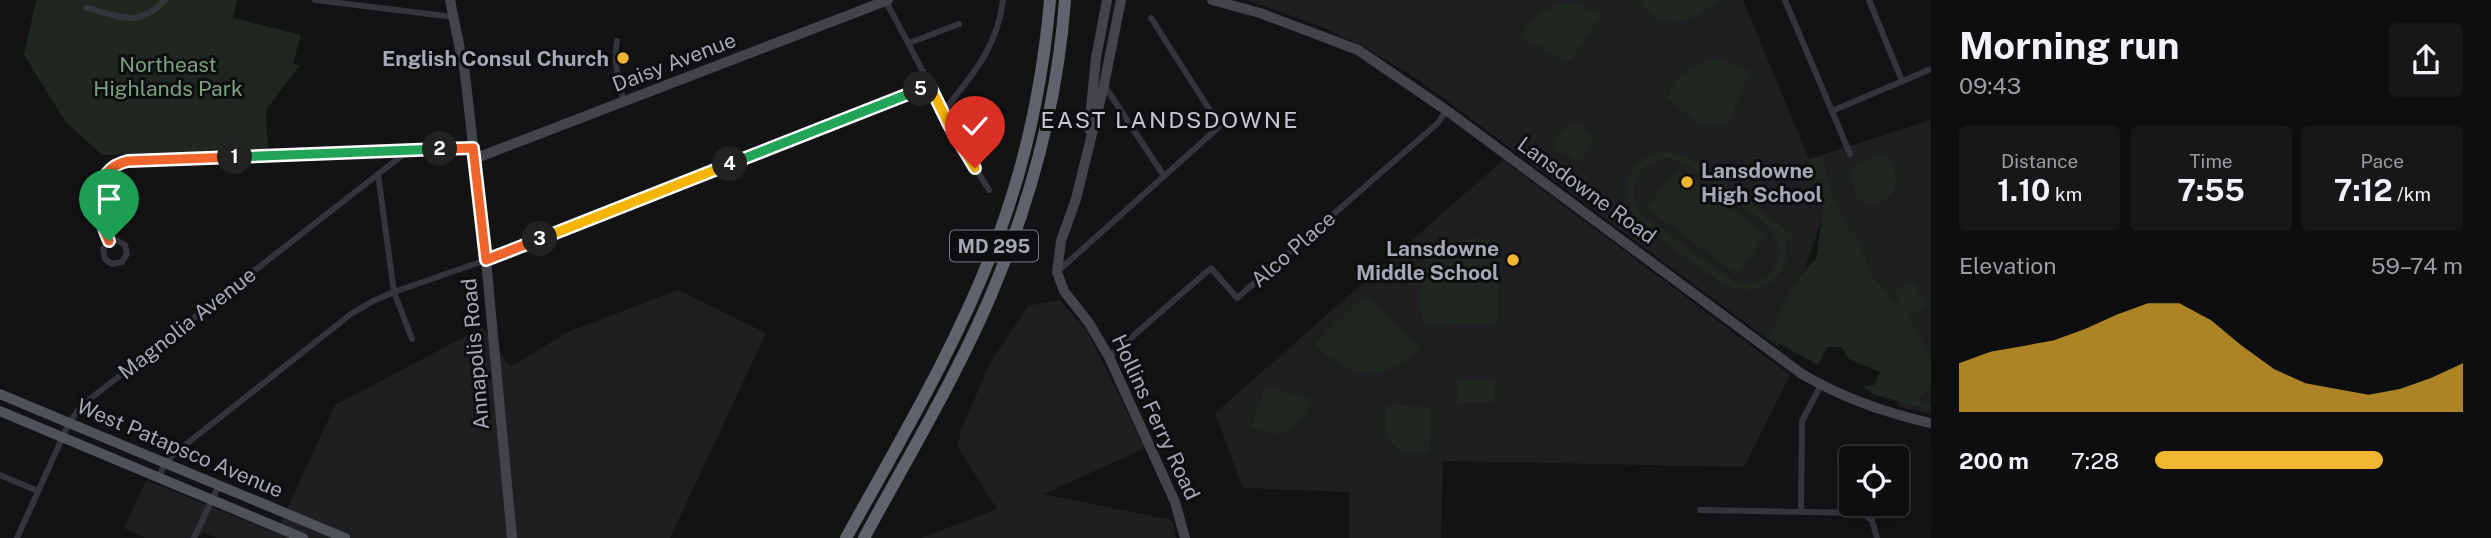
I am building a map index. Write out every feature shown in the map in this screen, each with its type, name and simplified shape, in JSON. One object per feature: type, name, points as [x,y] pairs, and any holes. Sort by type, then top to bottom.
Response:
[{"type":"highway","name":"MD 295","points":[[846,538],[947,352],[999,234],[1029,133],[1044,62],[1050,0]]},
{"type":"highway","name":"MD 295","points":[[864,538],[965,349],[997,281],[1013,239],[1036,169],[1052,101],[1065,0]]},
{"type":"main road","name":"West Patapsco Avenue","points":[[0,394],[345,538]]},
{"type":"main road","name":"West Patapsco Avenue","points":[[0,411],[303,538]]},
{"type":"street","points":[[87,8],[137,19],[150,15],[165,0]]},
{"type":"street","points":[[315,0],[454,18]]},
{"type":"street","name":"Annapolis Road","points":[[450,0],[465,74],[486,260],[512,538]]},
{"type":"street","points":[[886,0],[943,112],[989,190]]},
{"type":"street","name":"Daisy Avenue","points":[[474,159],[886,0]]},
{"type":"street","points":[[943,112],[985,57],[998,29],[1003,0]]},
{"type":"street","points":[[1086,161],[1096,58],[1107,0]]},
{"type":"street","points":[[1057,272],[1061,242],[1086,161],[1121,0]]},
{"type":"street","name":"Lansdowne Road","points":[[1212,0],[1269,16],[1358,50],[1446,110],[1785,362],[1821,385],[1877,410],[1931,423]]},
{"type":"street","points":[[1785,0],[1850,154]]},
{"type":"street","points":[[1869,0],[1902,81]]},
{"type":"street","points":[[1057,272],[1220,126],[1151,18]]},
{"type":"street","points":[[909,43],[959,24]]},
{"type":"street","points":[[617,41],[616,69],[624,103]]},
{"type":"street","points":[[1832,111],[1931,69]]},
{"type":"street","points":[[1104,85],[1164,176]]},
{"type":"street","points":[[159,477],[165,463],[362,307],[394,292],[486,260],[930,86]]},
{"type":"street","name":"Alco Place","points":[[1110,357],[1211,268],[1237,298],[1433,127],[1446,110]]},
{"type":"street","points":[[109,241],[101,219],[100,186],[106,173],[119,163],[473,148]]},
{"type":"street","name":"Magnolia Avenue","points":[[17,538],[62,437],[81,406],[409,150]]},
{"type":"street","points":[[378,174],[394,292],[412,340]]},
{"type":"street","name":"Hollins Ferry Road","points":[[1057,272],[1064,291],[1089,323],[1110,357],[1175,502],[1185,538]]},
{"type":"street","points":[[1801,512],[1802,421],[1821,385]]},
{"type":"street","points":[[0,475],[38,491]]},
{"type":"street","points":[[194,538],[219,485]]},
{"type":"street","points":[[1700,510],[1862,513],[1872,520],[1877,538]]},
{"type":"shaded area","name":"Lansdowne High School","points":[[1248,0],[1743,0],[1809,159],[1931,120],[1931,414],[1899,407],[1826,207],[1778,347],[1416,78],[1325,28]]},
{"type":"shaded area","name":"Lansdowne Middle School","points":[[1503,160],[1790,375],[1744,467],[1443,461],[1441,538],[1349,538],[1349,492],[1243,488],[1215,413]]},
{"type":"shaded area","points":[[678,290],[766,333],[670,538],[217,538],[205,533],[196,538],[145,538],[124,528],[146,480],[276,533],[335,405],[483,327],[510,367],[568,332]]},
{"type":"shaded area","points":[[1059,300],[1086,329],[1145,448],[1044,494],[1172,520],[1176,538],[921,538],[997,509],[957,446],[962,428],[990,363],[1028,306]]},
{"type":"green space","name":"Northeast Highlands Park","points":[[36,0],[237,0],[233,18],[301,35],[293,63],[299,66],[266,110],[268,151],[102,155],[65,121],[24,55]]},
{"type":"green space","points":[[1638,0],[1721,0],[1688,19],[1667,22],[1647,11]]},
{"type":"green space","points":[[1570,3],[1601,15],[1572,59],[1566,61],[1521,37],[1541,13]]},
{"type":"green space","points":[[1712,60],[1726,61],[1750,71],[1728,123],[1723,126],[1696,121],[1668,99],[1673,84],[1683,73]]},
{"type":"green space","points":[[1578,124],[1586,127],[1593,137],[1581,163],[1556,149],[1561,131]]},
{"type":"green space","points":[[1664,151],[1689,157],[1793,235],[1789,241],[1785,238],[1786,252],[1779,275],[1760,287],[1749,290],[1723,284],[1660,239],[1638,219],[1629,205],[1627,193],[1630,174],[1646,157]],"holes":[[[1665,158],[1685,163],[1770,227],[1780,248],[1778,262],[1770,275],[1746,284],[1735,282],[1642,215],[1634,196],[1636,179],[1641,172],[1655,161]]]},
{"type":"green space","points":[[1884,153],[1895,173],[1893,191],[1880,202],[1858,200],[1850,173],[1853,166]]},
{"type":"green space","points":[[1823,157],[1829,187],[1848,229],[1856,235],[1874,279],[1901,308],[1893,292],[1913,281],[1927,306],[1909,317],[1931,355],[1931,385],[1918,400],[1931,405],[1931,410],[1875,395],[1863,386],[1874,385],[1880,372],[1849,359],[1841,347],[1827,347],[1818,365],[1769,338],[1794,286],[1816,259],[1823,209],[1809,159]]},
{"type":"green space","points":[[1677,168],[1766,234],[1737,275],[1647,208]]},
{"type":"green space","points":[[1473,238],[1500,242],[1498,320],[1493,324],[1423,323],[1421,279],[1429,259],[1446,245]]},
{"type":"green space","points":[[1361,299],[1369,299],[1419,347],[1407,359],[1380,372],[1367,373],[1340,365],[1315,344]]},
{"type":"green space","points":[[1457,380],[1494,380],[1494,402],[1457,402]]},
{"type":"green space","points":[[1270,388],[1310,399],[1302,420],[1289,431],[1272,433],[1251,427],[1263,392]]},
{"type":"green space","points":[[1389,405],[1427,407],[1431,412],[1429,454],[1406,452],[1393,445],[1385,426]]},
{"type":"place","name":"English Consul Church","points":[[623,58]]},
{"type":"place","name":"Lansdowne High School","points":[[1687,182]]},
{"type":"place","name":"Lansdowne Middle School","points":[[1513,260]]},
{"type":"district","name":"EAST LANDSDOWNE","points":[[1170,119]]},
{"type":"route","points":[[109,241],[101,219],[100,186],[106,173],[119,163],[473,148],[486,260],[930,86],[949,125],[975,168]]}]
